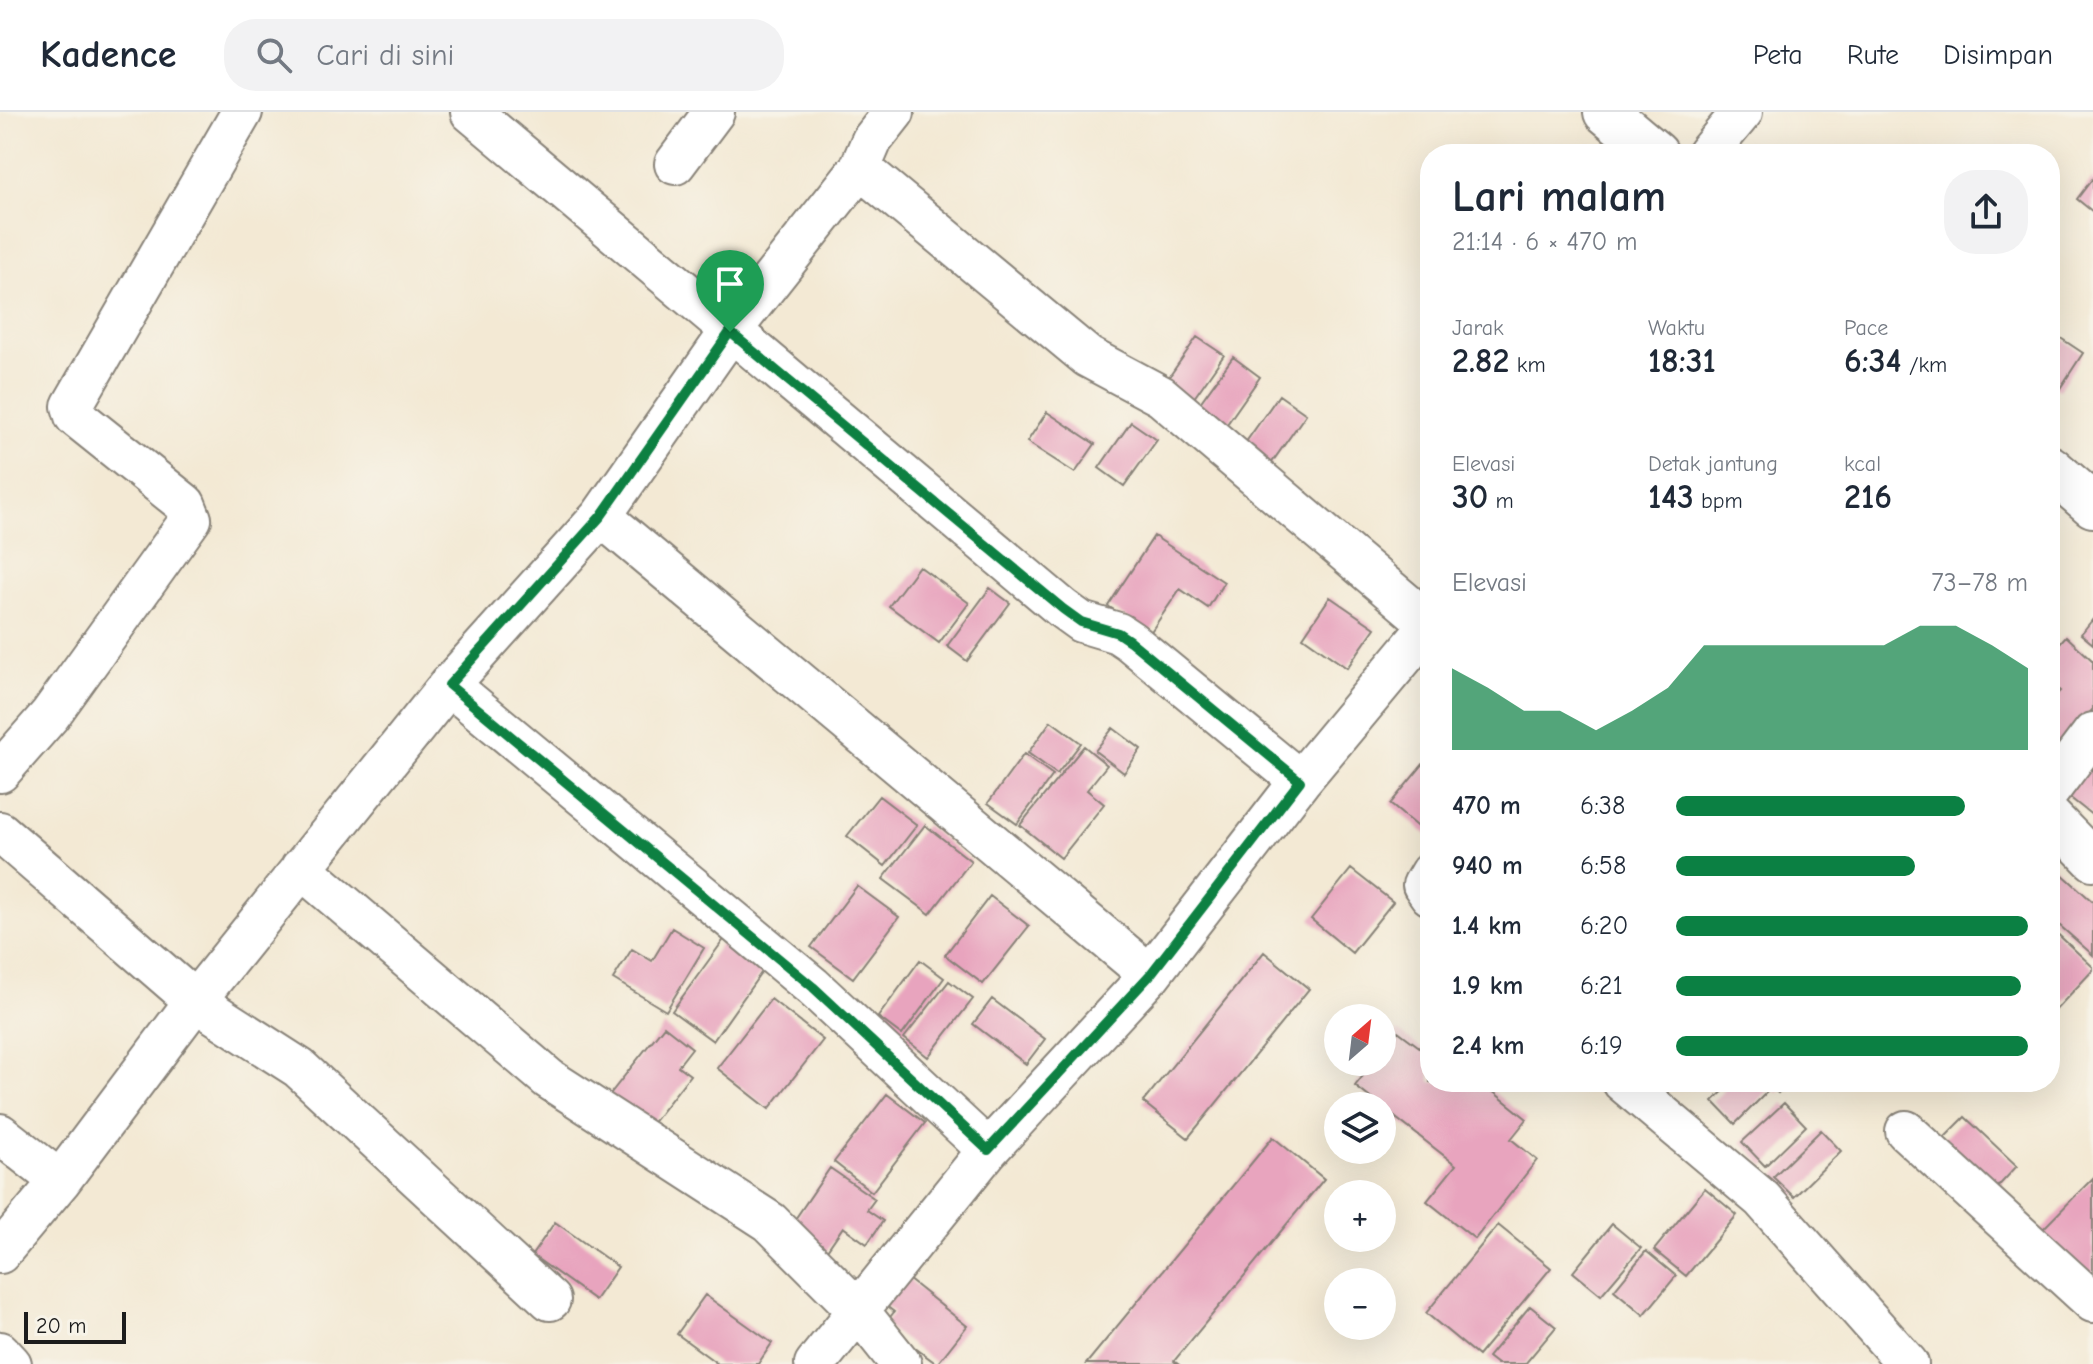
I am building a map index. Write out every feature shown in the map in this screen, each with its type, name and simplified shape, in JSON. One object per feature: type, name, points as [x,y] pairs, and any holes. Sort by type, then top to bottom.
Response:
[{"type":"main road","points":[[1606,112],[1644,144]]},
{"type":"main road","points":[[2060,477],[2093,505]]},
{"type":"street","points":[[0,772],[50,715],[191,519],[185,504],[75,416],[72,406],[242,112]]},
{"type":"street","points":[[471,112],[1063,609],[1081,622],[1118,633],[1130,641],[1300,781]]},
{"type":"street","points":[[675,164],[714,112]]},
{"type":"street","points":[[0,1253],[60,1181],[195,1001],[449,685],[601,516],[730,332],[860,168],[872,140],[894,112]]},
{"type":"street","points":[[1715,144],[1742,112]]},
{"type":"street","points":[[860,168],[1088,357],[1161,396],[1420,616]]},
{"type":"street","points":[[601,516],[1150,975]]},
{"type":"street","points":[[815,1364],[988,1150],[1150,975],[1300,781],[1420,636]]},
{"type":"street","points":[[449,685],[813,987],[988,1150]]},
{"type":"street","points":[[2060,777],[2093,733]]},
{"type":"street","points":[[2060,826],[2093,860]]},
{"type":"street","points":[[0,832],[195,1001],[299,1068],[550,1300]]},
{"type":"street","points":[[301,868],[549,1079],[770,1222],[857,1309],[901,1364]]},
{"type":"street","points":[[1635,1092],[1762,1199],[1896,1360]]},
{"type":"street","points":[[1906,1131],[2093,1302]]},
{"type":"street","points":[[0,1134],[60,1181]]},
{"type":"street","points":[[0,1352],[11,1364]]},
{"type":"building","points":[[2093,178],[2093,212],[2077,199]]},
{"type":"building","points":[[1197,337],[1224,355],[1187,408],[1160,390]]},
{"type":"building","points":[[2060,338],[2083,353],[2060,388]]},
{"type":"building","points":[[1233,357],[1260,377],[1220,434],[1192,414]]},
{"type":"building","points":[[1279,395],[1306,414],[1268,468],[1241,449]]},
{"type":"building","points":[[1047,412],[1095,444],[1075,473],[1027,442]]},
{"type":"building","points":[[1131,422],[1157,440],[1124,486],[1099,468]]},
{"type":"building","points":[[1154,536],[1224,582],[1208,608],[1180,589],[1150,633],[1108,606]]},
{"type":"building","points":[[919,566],[969,603],[939,643],[889,606]]},
{"type":"building","points":[[990,588],[1010,603],[967,661],[947,646]]},
{"type":"building","points":[[1330,597],[1375,628],[1347,668],[1303,637]]},
{"type":"building","points":[[2093,619],[2093,644],[2081,634]]},
{"type":"building","points":[[2066,636],[2093,661],[2093,709],[2060,746],[2060,691],[2060,643]]},
{"type":"building","points":[[1051,721],[1081,743],[1057,774],[1028,753]]},
{"type":"building","points":[[1113,728],[1141,749],[1124,773],[1095,751]]},
{"type":"building","points":[[2093,745],[2093,816],[2060,790],[2060,786]]},
{"type":"building","points":[[1084,746],[1107,765],[1087,790],[1104,804],[1061,858],[1020,825]]},
{"type":"building","points":[[1024,754],[1053,775],[1017,824],[988,803]]},
{"type":"building","points":[[1420,768],[1420,829],[1390,804]]},
{"type":"building","points":[[879,796],[917,825],[885,866],[847,836]]},
{"type":"building","points":[[925,825],[971,861],[930,914],[883,879]]},
{"type":"building","points":[[1351,869],[1393,902],[1352,953],[1311,919]]},
{"type":"building","points":[[2060,872],[2093,902],[2093,955],[2060,926]]},
{"type":"building","points":[[857,886],[899,917],[853,978],[811,947]]},
{"type":"building","points":[[990,896],[1029,926],[983,984],[945,955]]},
{"type":"building","points":[[672,928],[704,948],[666,1011],[613,979],[632,949],[652,961]]},
{"type":"building","points":[[2060,936],[2093,970],[2060,1005]]},
{"type":"building","points":[[725,938],[766,966],[713,1041],[672,1011]]},
{"type":"building","points":[[1264,952],[1309,989],[1188,1138],[1143,1102]]},
{"type":"building","points":[[920,960],[944,978],[902,1035],[878,1017]]},
{"type":"building","points":[[949,981],[973,999],[928,1057],[904,1038]]},
{"type":"building","points":[[771,999],[823,1040],[769,1109],[717,1068]]},
{"type":"building","points":[[992,999],[1045,1039],[1026,1064],[973,1024]]},
{"type":"building","points":[[664,1026],[692,1048],[678,1066],[690,1075],[648,1129],[607,1098]]},
{"type":"building","points":[[1398,1031],[1420,1048],[1420,1092],[1493,1092],[1527,1119],[1511,1139],[1537,1160],[1475,1239],[1427,1201],[1456,1165],[1396,1118],[1396,1092],[1363,1092],[1355,1086],[1363,1076],[1396,1076]]},
{"type":"building","points":[[1722,1092],[1767,1092],[1735,1124],[1713,1101]]},
{"type":"building","points":[[887,1094],[925,1123],[872,1192],[834,1162]]},
{"type":"building","points":[[1784,1103],[1806,1126],[1765,1166],[1742,1142]]},
{"type":"building","points":[[1965,1117],[2017,1166],[1993,1192],[1940,1142]]},
{"type":"building","points":[[1821,1130],[1841,1151],[1794,1197],[1773,1177]]},
{"type":"building","points":[[1273,1137],[1324,1179],[1174,1361],[1178,1364],[1086,1364]]},
{"type":"building","points":[[830,1168],[875,1199],[867,1210],[883,1221],[867,1244],[843,1227],[825,1253],[789,1228]]},
{"type":"building","points":[[2093,1178],[2093,1287],[2037,1235]]},
{"type":"building","points":[[1705,1188],[1737,1215],[1686,1276],[1654,1250]]},
{"type":"building","points":[[555,1222],[618,1267],[595,1300],[532,1255]]},
{"type":"building","points":[[1612,1224],[1641,1248],[1601,1295],[1573,1272]]},
{"type":"building","points":[[1498,1225],[1551,1268],[1478,1356],[1426,1313]]},
{"type":"building","points":[[1646,1251],[1676,1276],[1644,1315],[1614,1290]]},
{"type":"building","points":[[898,1271],[967,1326],[937,1364],[884,1325],[894,1312],[876,1298]]},
{"type":"building","points":[[705,1295],[772,1343],[758,1364],[718,1364],[677,1334]]},
{"type":"building","points":[[1530,1306],[1556,1327],[1525,1364],[1497,1364],[1488,1357]]},
{"type":"route","points":[[730,332],[1063,609],[1081,622],[1118,633],[1130,641],[1300,781],[1150,975],[988,1150],[813,987],[449,685],[601,516],[730,332]]}]
